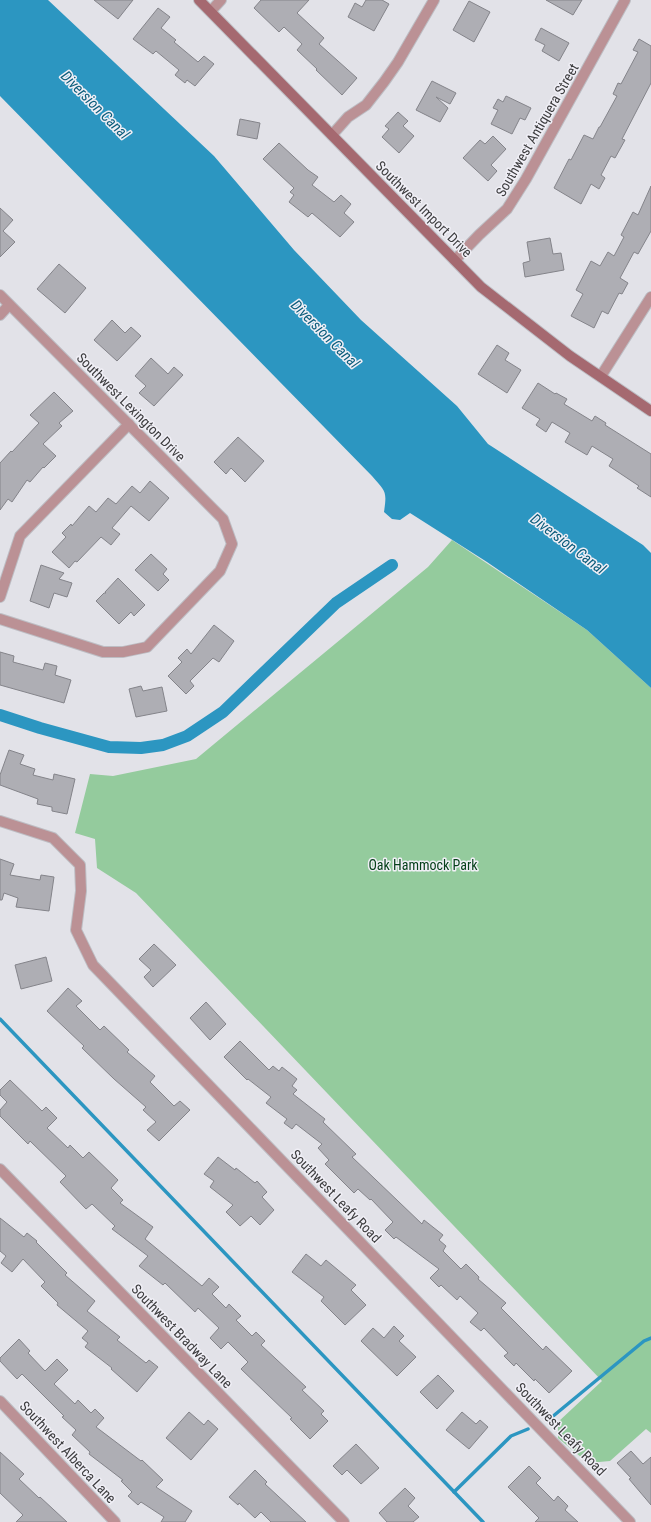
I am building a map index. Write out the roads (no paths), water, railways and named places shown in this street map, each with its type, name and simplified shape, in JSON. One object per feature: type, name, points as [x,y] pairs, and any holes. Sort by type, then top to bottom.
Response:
[{"type":"street","name":"Southwest Import Drive","points":[[199,0],[481,287],[570,356],[651,411]]},
{"type":"street","points":[[211,11],[221,0]]},
{"type":"street","points":[[332,135],[348,117],[366,104],[384,82],[398,62],[434,0]]},
{"type":"street","name":"Southwest Antiquera Street","points":[[455,260],[507,209],[526,179],[625,0]]},
{"type":"street","name":"Southwest Lexington Drive","points":[[0,295],[223,520],[232,544],[220,571],[147,647],[124,652],[103,652],[0,619]]},
{"type":"street","points":[[601,376],[651,297]]},
{"type":"street","points":[[0,315],[9,305]]},
{"type":"street","points":[[0,598],[20,536],[129,424]]},
{"type":"street","name":"Southwest Leafy Road","points":[[0,822],[53,838],[80,865],[81,891],[76,930],[93,965],[630,1522]]},
{"type":"street","name":"Southwest Bradway Lane","points":[[0,1169],[344,1522]]},
{"type":"street","name":"Southwest Alberca Lane","points":[[0,1401],[115,1522]]},
{"type":"water","name":"Diversion Canal","points":[[0,0],[48,0],[214,156],[294,250],[361,320],[457,406],[488,444],[643,545],[651,553],[651,688],[587,630],[487,562],[410,513],[400,520],[392,519],[384,512],[385,496],[383,489],[372,476],[0,96]]},
{"type":"waterway","points":[[0,715],[40,728],[109,747],[141,748],[163,745],[187,736],[223,712],[336,603],[392,565]]},
{"type":"waterway","points":[[0,1019],[483,1522]]},
{"type":"waterway","points":[[546,1420],[552,1417],[644,1341],[651,1338]]},
{"type":"waterway","points":[[454,1492],[511,1436],[528,1429]]},
{"type":"park label","name":"Oak Hammock Park","points":[[423,865]]}]
